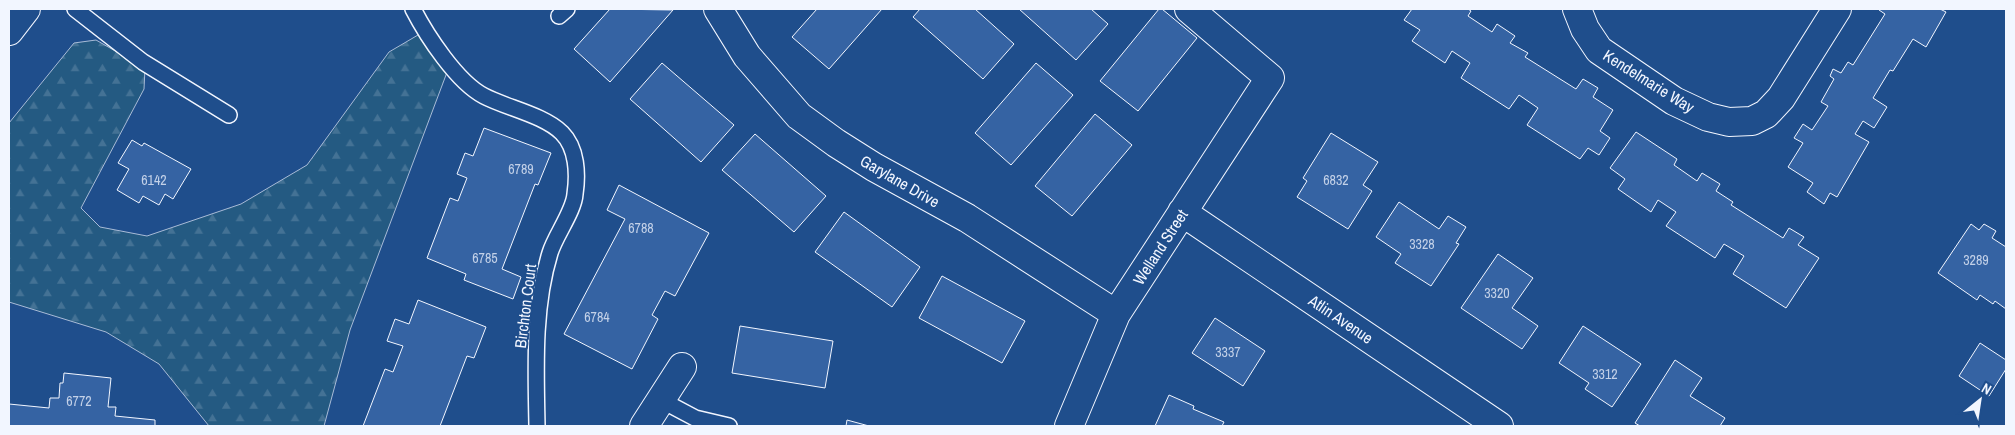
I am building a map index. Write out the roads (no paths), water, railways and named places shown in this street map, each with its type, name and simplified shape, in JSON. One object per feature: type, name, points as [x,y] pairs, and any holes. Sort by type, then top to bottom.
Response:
[{"type":"street","points":[[9,31],[26,9]]},
{"type":"street","name":"Garylane Drive","points":[[718,9],[747,56],[799,116],[867,163],[967,218],[1116,314]]},
{"type":"street","name":"Welland Street","points":[[1069,426],[1116,314],[1270,78],[1189,9]]},
{"type":"street","name":"Kendelmarie Way","points":[[1577,9],[1585,29],[1599,50],[1674,101],[1708,117],[1729,122],[1752,121],[1766,114],[1780,98],[1837,9]]},
{"type":"street","name":"Atlin Avenue","points":[[1182,212],[1500,426]]},
{"type":"street","points":[[644,426],[682,367]]},
{"type":"lane","points":[[75,9],[143,62],[229,115]]},
{"type":"lane","name":"Birchton Court","points":[[413,9],[459,77],[482,95],[548,124],[562,133],[572,146],[576,162],[575,196],[550,252],[541,292],[536,363],[537,426]]},
{"type":"lane","points":[[661,400],[695,418],[729,426]]}]
